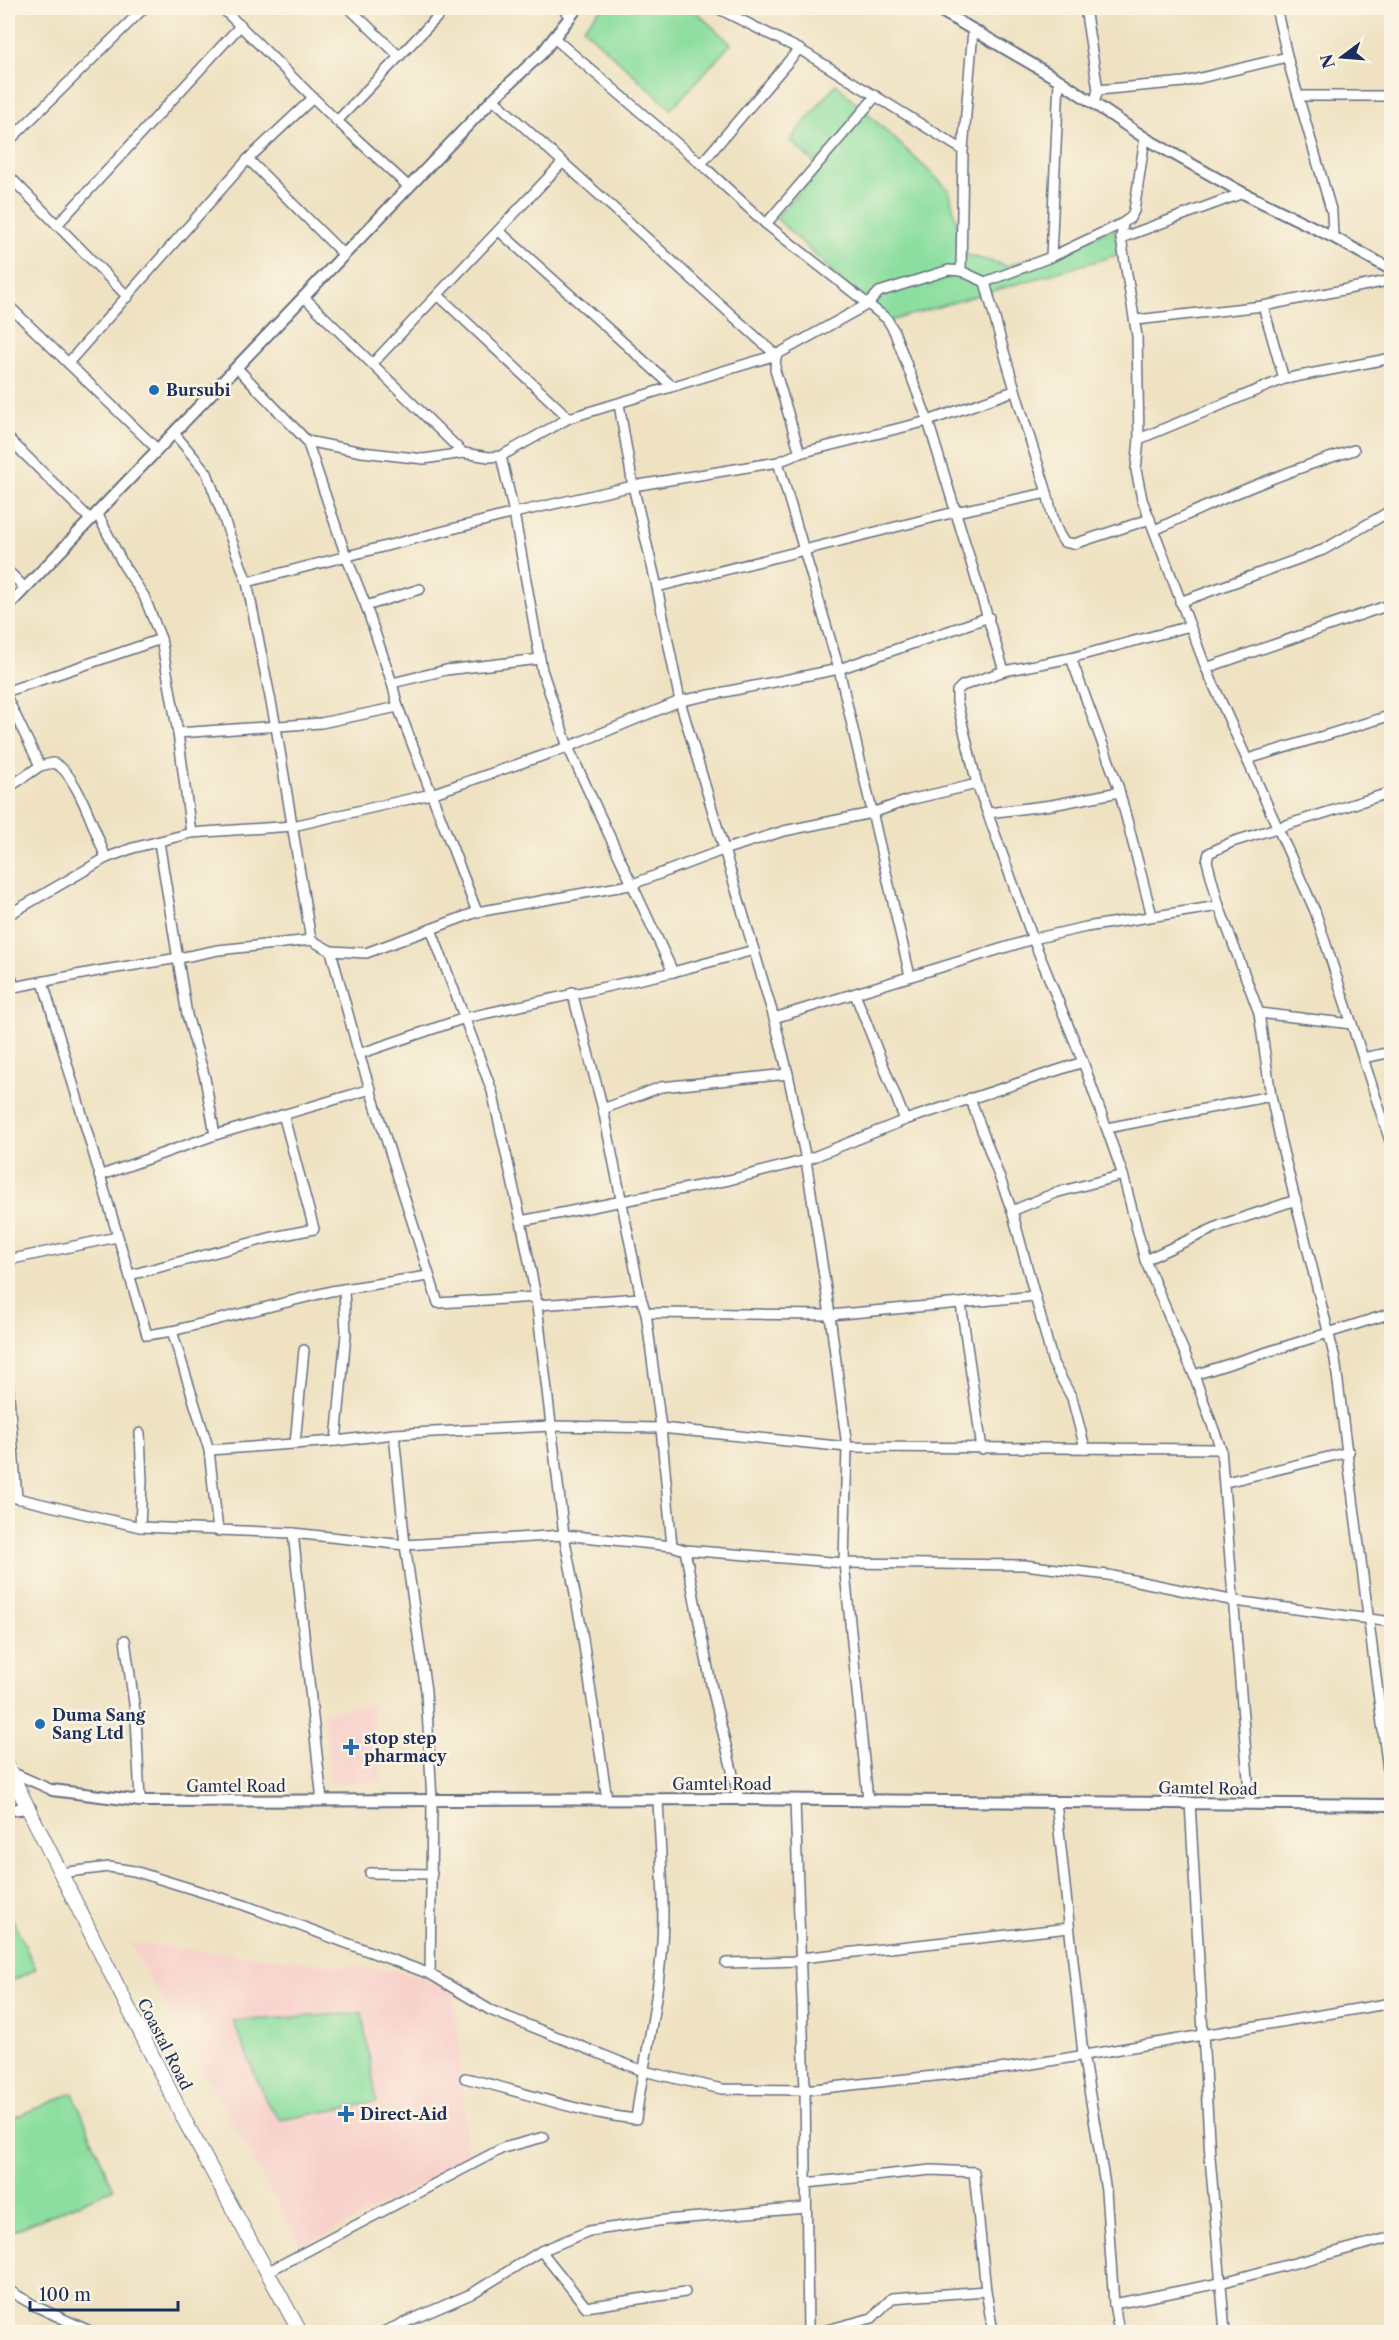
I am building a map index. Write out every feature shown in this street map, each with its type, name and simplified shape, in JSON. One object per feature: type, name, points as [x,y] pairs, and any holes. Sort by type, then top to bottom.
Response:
[{"type":"main road","name":"Coastal Road","points":[[8,1769],[30,1808],[60,1873],[191,2132],[300,2332]]},
{"type":"street","points":[[8,142],[144,8]]},
{"type":"street","points":[[222,8],[242,25],[337,121],[409,187]]},
{"type":"street","points":[[349,8],[399,56]]},
{"type":"street","points":[[337,121],[446,8]]},
{"type":"street","points":[[717,8],[799,49],[963,150]]},
{"type":"street","points":[[936,8],[1059,80],[1145,138],[1243,193],[1333,237],[1392,270]]},
{"type":"street","points":[[1085,8],[1098,90],[1094,103]]},
{"type":"street","points":[[1276,8],[1287,57],[1332,213],[1333,237]]},
{"type":"street","points":[[8,606],[554,38],[569,10]]},
{"type":"street","points":[[57,225],[242,25]]},
{"type":"street","points":[[961,271],[963,150],[974,30]]},
{"type":"street","points":[[554,38],[701,164],[766,224],[887,319],[894,331],[928,421],[1004,671]]},
{"type":"street","points":[[701,164],[799,49]]},
{"type":"street","points":[[1098,90],[1184,82],[1287,57]]},
{"type":"street","points":[[1051,257],[1059,80]]},
{"type":"street","points":[[766,224],[876,96]]},
{"type":"street","points":[[1299,96],[1392,96]]},
{"type":"street","points":[[68,363],[248,159],[314,98]]},
{"type":"street","points":[[493,99],[776,355]]},
{"type":"street","points":[[307,441],[362,452],[424,459],[463,453],[489,457],[501,456],[569,418],[776,355],[868,304],[879,292],[949,270],[961,271],[985,282],[1051,257],[1130,218],[1134,211],[1145,138]]},
{"type":"street","points":[[248,159],[344,255]]},
{"type":"street","points":[[373,363],[564,162]]},
{"type":"street","points":[[8,175],[128,297]]},
{"type":"street","points":[[1121,238],[1243,193]]},
{"type":"street","points":[[1123,223],[1121,238],[1136,320],[1139,439],[1136,470],[1142,500],[1206,668],[1315,912],[1392,1147]]},
{"type":"street","points":[[499,231],[672,386]]},
{"type":"street","points":[[1136,320],[1263,306],[1392,280]]},
{"type":"street","points":[[985,282],[1014,391],[1047,493],[1056,532],[1064,542],[1074,544],[1150,519]]},
{"type":"street","points":[[438,295],[569,418]]},
{"type":"street","points":[[304,297],[463,453]]},
{"type":"street","points":[[8,305],[158,450]]},
{"type":"street","points":[[1263,306],[1284,379]]},
{"type":"street","points":[[776,355],[775,370],[800,453]]},
{"type":"street","points":[[1139,439],[1284,379],[1392,358]]},
{"type":"street","points":[[237,368],[307,441],[346,556],[366,606],[398,707],[477,912]]},
{"type":"street","points":[[246,582],[514,513],[633,486],[778,462],[800,453],[928,421],[1014,391]]},
{"type":"street","points":[[619,404],[633,486],[680,700],[774,1018],[806,1160],[830,1315],[847,1447],[844,1563],[868,1800]]},
{"type":"street","points":[[174,433],[207,473],[246,582],[276,727],[311,940]]},
{"type":"street","points":[[8,438],[94,516],[144,596],[161,639],[178,733],[191,833]]},
{"type":"street","points":[[1155,531],[1210,503],[1317,461],[1354,450]]},
{"type":"street","points":[[501,456],[514,513],[542,670],[568,747],[630,885],[673,972]]},
{"type":"street","points":[[778,462],[839,669],[910,976]]},
{"type":"street","points":[[657,587],[955,512],[1047,493]]},
{"type":"street","points":[[1180,602],[1323,550],[1392,510]]},
{"type":"street","points":[[8,571],[24,587]]},
{"type":"street","points":[[366,606],[420,589]]},
{"type":"street","points":[[1206,668],[1392,604]]},
{"type":"street","points":[[8,915],[106,858],[191,833],[293,826],[430,794],[568,747],[680,700],[839,669],[988,617]]},
{"type":"street","points":[[1190,626],[1071,658],[1004,671],[962,686],[957,691],[957,702],[976,784],[1107,1128],[1123,1175],[1145,1260],[1194,1375],[1221,1449],[1226,1482],[1250,1803]]},
{"type":"street","points":[[8,691],[161,639]]},
{"type":"street","points":[[1071,658],[1119,792],[1152,916]]},
{"type":"street","points":[[392,683],[446,670],[540,659]]},
{"type":"street","points":[[8,700],[40,766]]},
{"type":"street","points":[[178,733],[321,723],[398,707]]},
{"type":"street","points":[[1248,759],[1392,716]]},
{"type":"street","points":[[8,788],[40,766],[52,763],[64,770],[83,801],[106,858]]},
{"type":"street","points":[[8,967],[11,989],[218,950],[311,940],[331,951],[366,953],[477,912],[630,885],[723,850],[784,831],[872,813],[909,800],[976,784]]},
{"type":"street","points":[[988,813],[1052,805],[1119,792]]},
{"type":"street","points":[[1392,792],[1232,842],[1209,854],[1207,861],[1219,906],[1259,1013],[1271,1096],[1281,1143],[1335,1359],[1349,1452],[1392,1803]]},
{"type":"street","points":[[159,842],[187,1015],[206,1078],[216,1135]]},
{"type":"street","points":[[774,1018],[1034,939],[1086,927],[1219,906]]},
{"type":"street","points":[[431,929],[492,1091],[521,1221],[536,1301],[564,1535],[581,1626],[607,1799]]},
{"type":"street","points":[[359,1054],[465,1018],[673,972],[754,950]]},
{"type":"street","points":[[331,951],[359,1054],[438,1303],[641,1298]]},
{"type":"street","points":[[43,982],[147,1335],[172,1331],[331,1291],[428,1276]]},
{"type":"street","points":[[572,993],[603,1109],[646,1313],[661,1428],[672,1546]]},
{"type":"street","points":[[855,994],[905,1120]]},
{"type":"street","points":[[1259,1013],[1352,1024]]},
{"type":"street","points":[[1363,1058],[1392,1052]]},
{"type":"street","points":[[521,1221],[729,1180],[806,1160],[905,1120],[1083,1062]]},
{"type":"street","points":[[603,1109],[661,1087],[788,1074]]},
{"type":"street","points":[[99,1176],[216,1135],[371,1089]]},
{"type":"street","points":[[1107,1128],[1271,1096]]},
{"type":"street","points":[[970,1098],[1012,1211],[1053,1363],[1072,1398],[1085,1448]]},
{"type":"street","points":[[130,1275],[269,1238],[314,1229],[283,1114]]},
{"type":"street","points":[[1012,1211],[1055,1193],[1123,1175]]},
{"type":"street","points":[[1145,1260],[1221,1225],[1296,1200]]},
{"type":"street","points":[[8,1260],[117,1237]]},
{"type":"street","points":[[336,1441],[346,1334],[344,1289]]},
{"type":"street","points":[[646,1313],[830,1315],[1035,1296]]},
{"type":"street","points":[[961,1304],[982,1449]]},
{"type":"street","points":[[1194,1375],[1392,1314]]},
{"type":"street","points":[[172,1331],[209,1450],[218,1531]]},
{"type":"street","points":[[295,1444],[304,1350]]},
{"type":"street","points":[[8,1384],[12,1497],[140,1527],[293,1533],[405,1545],[564,1535],[672,1546],[685,1550],[844,1563],[1024,1565],[1108,1575],[1235,1601],[1392,1622]]},
{"type":"street","points":[[209,1450],[336,1441],[394,1434],[552,1426],[661,1428],[847,1447],[1221,1449]]},
{"type":"street","points":[[140,1433],[142,1481],[140,1527]]},
{"type":"street","points":[[394,1434],[405,1545],[426,1691],[432,1801],[430,1974]]},
{"type":"street","points":[[1226,1482],[1349,1452]]},
{"type":"street","points":[[293,1533],[322,1801]]},
{"type":"street","points":[[685,1550],[711,1684],[739,1799]]},
{"type":"street","points":[[125,1640],[136,1718],[140,1801]]},
{"type":"street","points":[[8,1769],[52,1790]]},
{"type":"street","name":"Gamtel Road","points":[[52,1790],[140,1801],[739,1799],[1392,1803]]},
{"type":"street","points":[[465,2078],[602,2115],[636,2119],[657,2001],[662,1951],[658,1799]]},
{"type":"street","points":[[795,1800],[805,2090],[808,2332]]},
{"type":"street","points":[[1056,1802],[1083,2054],[1106,2191],[1114,2304],[1119,2332]]},
{"type":"street","points":[[1190,1802],[1210,2157],[1225,2332]]},
{"type":"street","points":[[8,1810],[30,1808]]},
{"type":"street","points":[[60,1873],[110,1867],[134,1871],[244,1905],[430,1974],[490,2010],[643,2071],[722,2089],[805,2090],[1008,2067],[1392,2003]]},
{"type":"street","points":[[370,1874],[432,1874]]},
{"type":"street","points":[[726,1962],[801,1959],[1069,1928]]},
{"type":"street","points":[[267,2272],[503,2148],[544,2137]]},
{"type":"street","points":[[806,2183],[930,2170],[974,2172],[986,2291],[993,2332]]},
{"type":"street","points":[[383,2332],[471,2294],[542,2251],[589,2231],[665,2220],[806,2208]]},
{"type":"street","points":[[1114,2304],[1220,2283],[1392,2237]]},
{"type":"street","points":[[542,2251],[586,2307],[685,2292]]},
{"type":"street","points":[[8,2290],[37,2307],[92,2332]]},
{"type":"street","points":[[819,2332],[872,2318],[892,2298],[986,2291]]},
{"type":"shaded area","name":"stop step pharmacy","points":[[371,1704],[381,1782],[330,1783],[323,1712]]},
{"type":"shaded area","name":"Direct-Aid","points":[[130,1943],[397,1971],[454,1988],[468,2161],[302,2247]]},
{"type":"green space","points":[[602,8],[692,8],[731,44],[671,109],[583,28]]},
{"type":"green space","points":[[836,84],[949,190],[961,242],[967,255],[1008,266],[1114,229],[1120,254],[890,321],[857,295],[776,218],[820,168],[790,140]]},
{"type":"green space","points":[[8,1910],[36,1969],[8,1983]]},
{"type":"green space","points":[[362,2013],[377,2102],[281,2120],[267,2103],[233,2021]]},
{"type":"green space","points":[[73,2093],[113,2189],[8,2233],[8,2120]]},
{"type":"place","name":"Bursubi","points":[[154,390]]},
{"type":"place","name":"Duma Sang Sang Ltd","points":[[40,1724]]},
{"type":"place","name":"stop step pharmacy","points":[[351,1747]]},
{"type":"place","name":"Direct-Aid","points":[[346,2114]]}]
